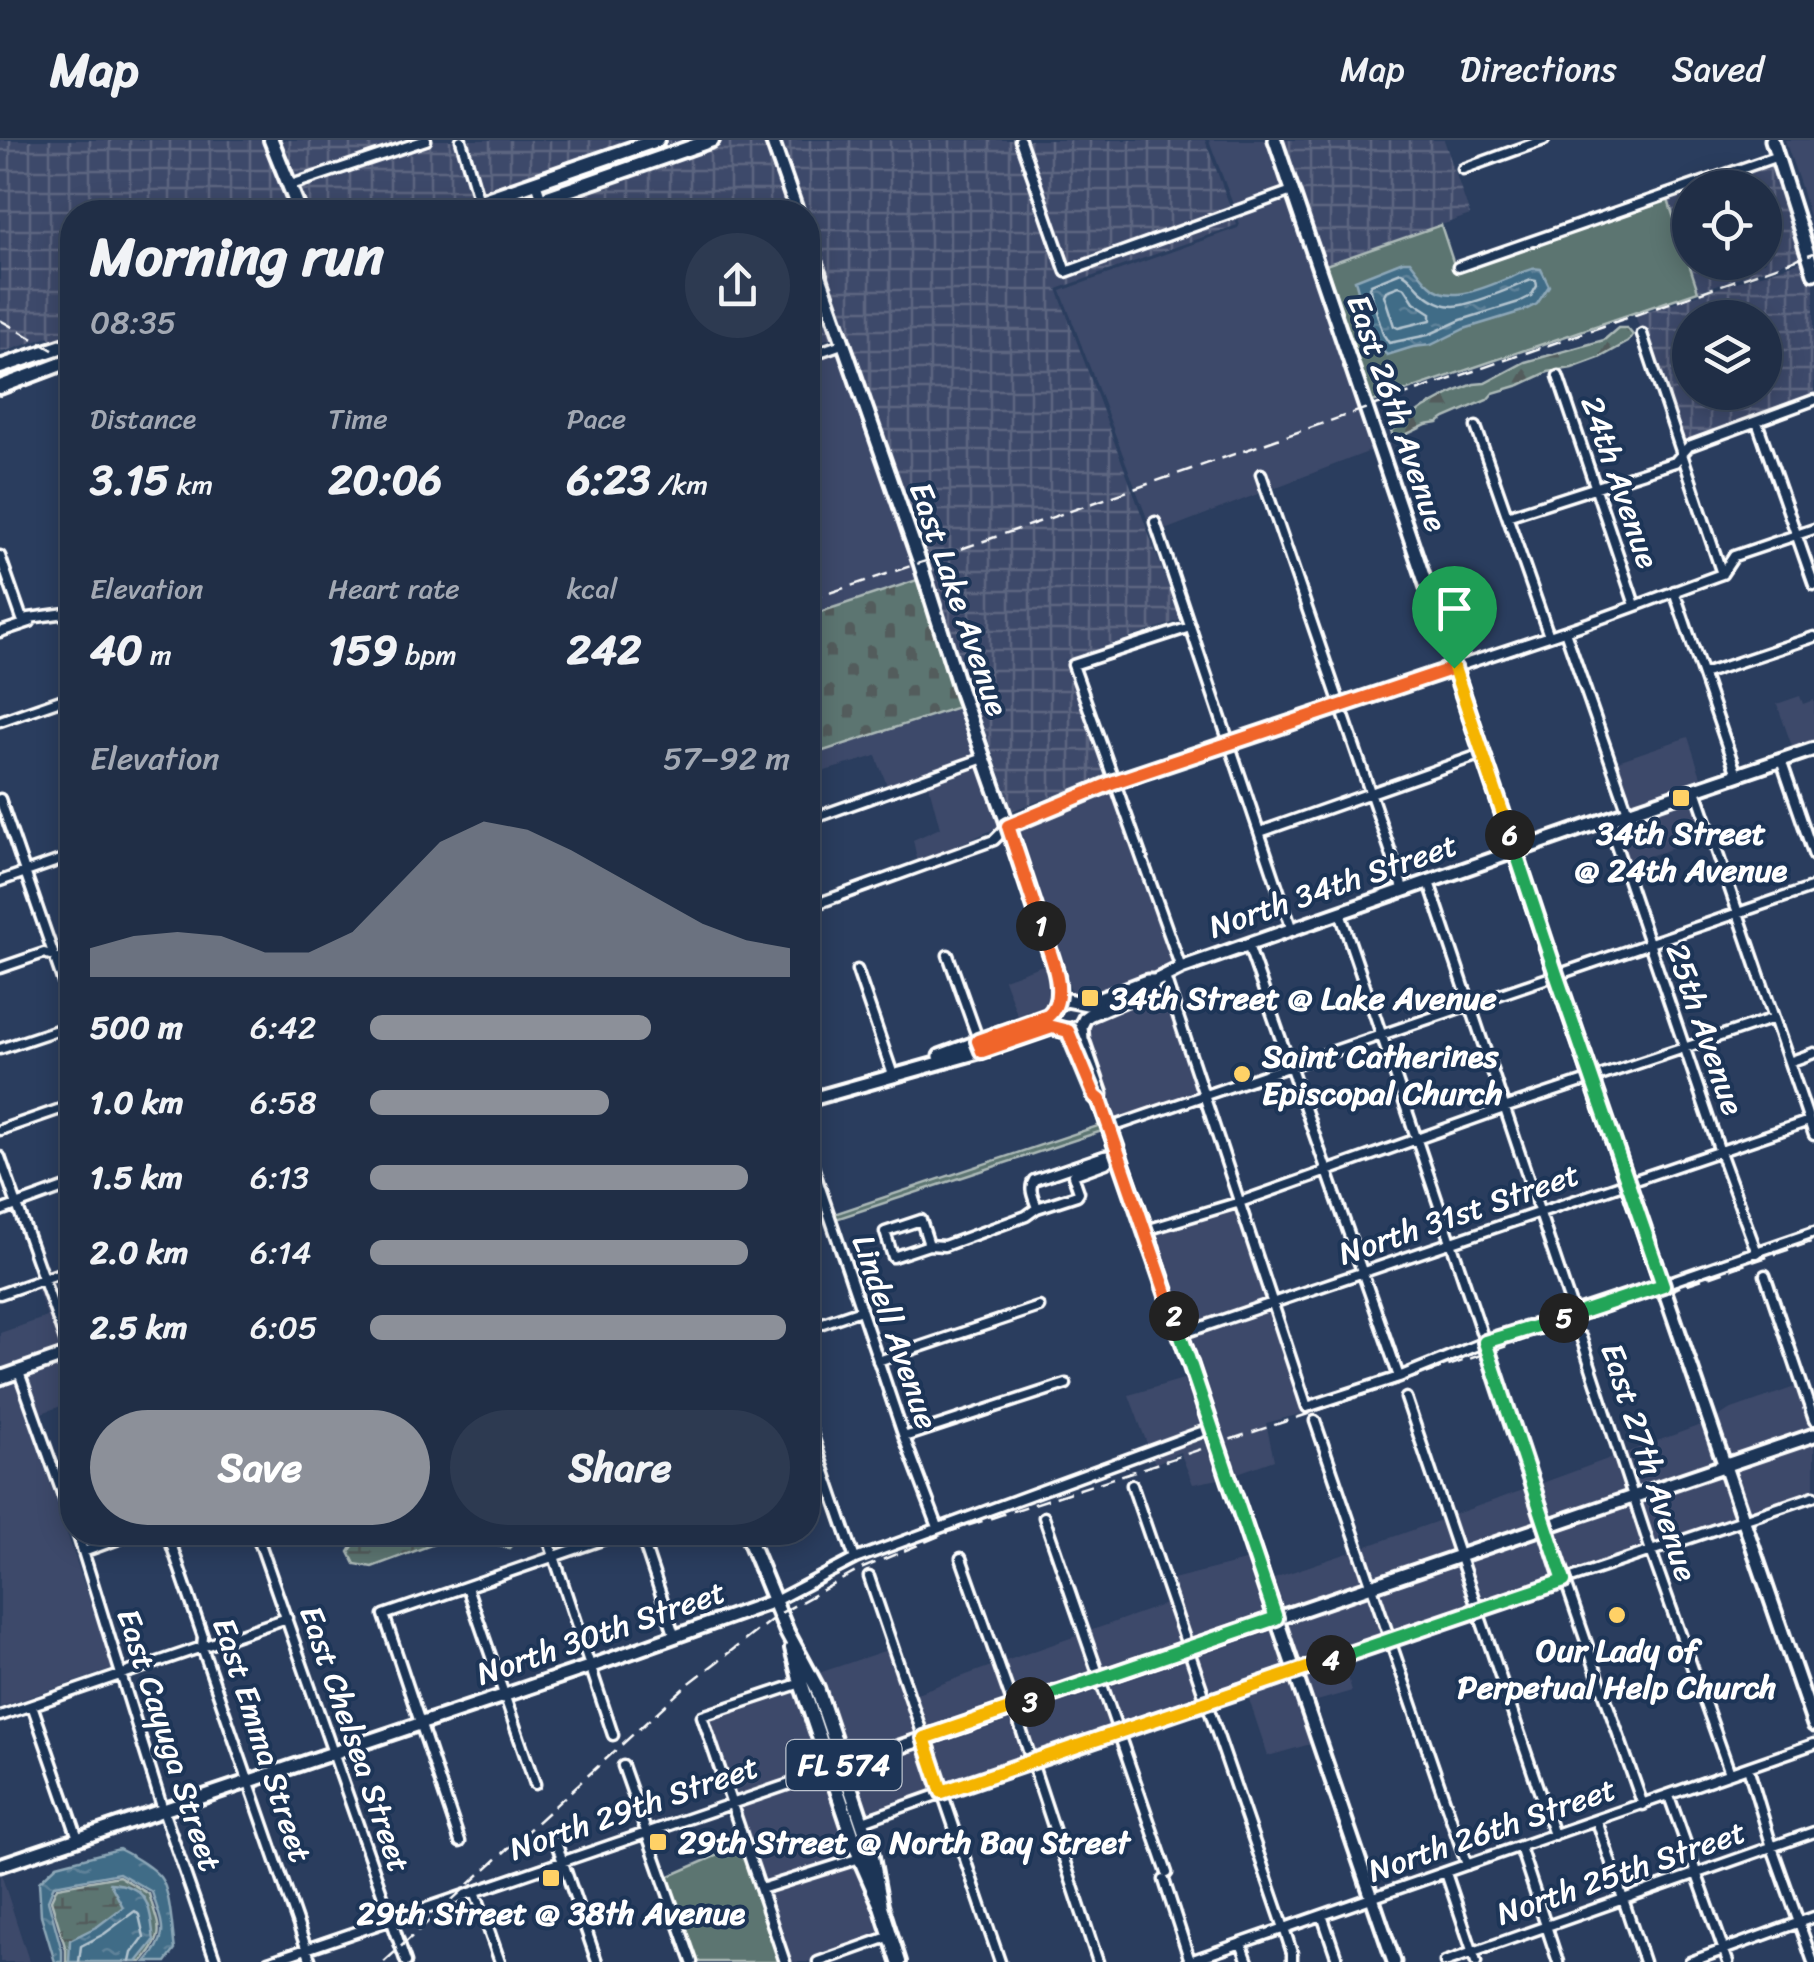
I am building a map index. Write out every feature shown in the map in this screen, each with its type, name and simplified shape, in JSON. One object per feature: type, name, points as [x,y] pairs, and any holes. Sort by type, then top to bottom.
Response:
[{"type":"main road","points":[[271,140],[293,200]]},
{"type":"main road","points":[[559,200],[712,140]]},
{"type":"main road","points":[[496,200],[652,142]]},
{"type":"main road","points":[[3,366],[60,347]]},
{"type":"main road","points":[[6,385],[60,365]]},
{"type":"main road","name":"FL 574","points":[[751,1545],[787,1632],[817,1688],[860,1858],[881,1906]]},
{"type":"main road","name":"FL 574","points":[[787,1632],[801,1683],[863,1821],[881,1906],[899,1962]]},
{"type":"street","points":[[288,186],[426,140]]},
{"type":"street","points":[[462,140],[478,200]]},
{"type":"street","points":[[772,140],[794,200]]},
{"type":"street","points":[[1020,140],[1066,272],[1293,190]]},
{"type":"street","name":"East 26th Avenue","points":[[1275,140],[1814,1725]]},
{"type":"street","points":[[1463,169],[1544,140]]},
{"type":"street","points":[[1772,140],[1814,273]]},
{"type":"street","points":[[652,142],[653,161]]},
{"type":"street","points":[[1458,267],[1778,156]]},
{"type":"street","points":[[536,182],[542,200]]},
{"type":"street","name":"East Lake Avenue","points":[[820,278],[1056,974],[1056,1008],[1073,1025]]},
{"type":"street","points":[[1642,334],[1722,574]]},
{"type":"street","points":[[820,352],[842,344]]},
{"type":"street","points":[[3,366],[6,385]]},
{"type":"street","name":"24th Avenue","points":[[1558,376],[1635,605]]},
{"type":"street","points":[[1508,516],[1675,462],[1689,446],[1814,400]]},
{"type":"street","points":[[1757,422],[1814,584]]},
{"type":"street","points":[[1476,426],[1549,636]]},
{"type":"street","points":[[1262,474],[1404,891]]},
{"type":"street","points":[[1154,522],[1292,930]]},
{"type":"street","points":[[820,903],[994,840],[1008,826],[1114,782],[1566,631],[1722,574],[1734,556],[1814,529]]},
{"type":"street","points":[[0,556],[22,619],[60,614]]},
{"type":"street","points":[[1674,591],[1737,776]]},
{"type":"street","points":[[0,632],[60,611]]},
{"type":"street","points":[[1181,968],[1074,665],[1190,627]]},
{"type":"street","points":[[1566,631],[1628,812]]},
{"type":"street","points":[[1703,674],[1814,637]]},
{"type":"street","points":[[0,721],[60,700]]},
{"type":"street","name":"North 34th Street","points":[[820,1096],[980,1046],[1073,1025],[1150,989],[1181,968],[1814,749]]},
{"type":"street","points":[[1260,832],[1482,754]]},
{"type":"street","points":[[820,816],[984,758]]},
{"type":"street","points":[[1781,760],[1814,856]]},
{"type":"street","points":[[1696,790],[1814,1135]]},
{"type":"street","points":[[0,800],[60,973]]},
{"type":"street","name":"25th Avenue","points":[[1607,819],[1757,1253]]},
{"type":"street","points":[[0,881],[60,860]]},
{"type":"street","name":"East 27th Avenue","points":[[1428,882],[1574,1315]]},
{"type":"street","points":[[1109,1128],[1814,887]]},
{"type":"street","points":[[1340,914],[1643,1805]]},
{"type":"street","points":[[1248,945],[1399,1378]]},
{"type":"street","points":[[0,968],[44,952],[60,958]]},
{"type":"street","points":[[948,954],[980,1046]]},
{"type":"street","points":[[857,970],[892,1075]]},
{"type":"street","name":"East Lake Avenue","points":[[1056,974],[1077,1002],[1073,1025]]},
{"type":"street","points":[[1160,979],[1205,1094],[1308,1408],[1399,1378],[1485,1342],[1814,1232]]},
{"type":"street","name":"North 34th Street","points":[[980,1046],[1056,1008],[1096,1002],[1160,979]]},
{"type":"street","points":[[1146,1230],[1240,1202],[1774,1018]]},
{"type":"street","points":[[1073,1025],[1394,1962]]},
{"type":"street","points":[[0,1048],[60,1029]]},
{"type":"street","points":[[1789,1062],[1814,1054]]},
{"type":"street","points":[[0,1130],[60,1109]]},
{"type":"street","name":"North 31st Street","points":[[1180,1334],[1809,1121]]},
{"type":"street","points":[[929,1245],[921,1220],[885,1232],[893,1257],[929,1245],[944,1246],[1076,1195],[1073,1174],[1106,1163],[1115,1155]]},
{"type":"street","points":[[1037,1208],[1031,1191],[1034,1180],[1115,1155]]},
{"type":"street","points":[[0,1157],[60,1323]]},
{"type":"street","name":"Lindell Avenue","points":[[820,1188],[938,1527]]},
{"type":"street","points":[[0,1210],[60,1190]]},
{"type":"street","points":[[0,1294],[60,1273]]},
{"type":"street","points":[[1765,1276],[1814,1420]]},
{"type":"street","points":[[878,1361],[1039,1307]]},
{"type":"street","points":[[820,1324],[861,1310]]},
{"type":"street","name":"East 27th Avenue","points":[[1581,1337],[1730,1773]]},
{"type":"street","points":[[0,1378],[60,1358]]},
{"type":"street","points":[[19,1372],[60,1487]]},
{"type":"street","points":[[904,1437],[1066,1384]]},
{"type":"street","points":[[1406,1398],[1554,1835]]},
{"type":"street","points":[[1315,1422],[1466,1865]]},
{"type":"street","name":"North 30th Street","points":[[0,1865],[505,1696],[774,1601],[854,1560],[1212,1428]]},
{"type":"street","name":"North 29th Street","points":[[268,1962],[1814,1435]]},
{"type":"street","points":[[820,1458],[854,1560]]},
{"type":"street","points":[[1132,1485],[1284,1928],[1292,1962]]},
{"type":"street","points":[[863,1821],[1814,1496]]},
{"type":"street","points":[[1044,1517],[1166,1876],[1188,1961]]},
{"type":"street","name":"East Cayuga Street","points":[[81,1545],[163,1810],[216,1962]]},
{"type":"street","points":[[84,1552],[103,1545]]},
{"type":"street","name":"East Emma Street","points":[[171,1545],[203,1637],[202,1647],[310,1962]]},
{"type":"street","name":"East Chelsea Street","points":[[261,1545],[406,1962]]},
{"type":"street","points":[[550,1545],[613,1734]]},
{"type":"street","points":[[460,1842],[384,1615],[588,1545]]},
{"type":"street","points":[[644,1545],[675,1636]]},
{"type":"street","points":[[961,1558],[1098,1962]]},
{"type":"street","points":[[869,1577],[1000,1962]]},
{"type":"street","points":[[468,1587],[536,1784]]},
{"type":"street","points":[[0,1716],[286,1618]]},
{"type":"street","points":[[785,1962],[702,1716],[801,1683]]},
{"type":"street","points":[[32,1705],[78,1838]]},
{"type":"street","name":"North 26th Street","points":[[1188,1961],[1814,1744]]},
{"type":"street","points":[[623,1766],[692,1962]]},
{"type":"street","points":[[1748,1768],[1813,1962]]},
{"type":"street","points":[[1670,1796],[1728,1962]]},
{"type":"street","points":[[1597,1821],[1644,1962]]},
{"type":"street","name":"North 25th Street","points":[[1445,1962],[1814,1832]]},
{"type":"street","points":[[556,1842],[597,1962]]},
{"type":"street","points":[[1520,1847],[1558,1962]]},
{"type":"street","points":[[761,1889],[860,1858]]},
{"type":"street","points":[[1446,1872],[1476,1962]]},
{"type":"street","points":[[475,1892],[500,1962]]},
{"type":"street","points":[[1322,1915],[1338,1962]]},
{"type":"street","points":[[1690,1962],[1814,1917]]},
{"type":"street","points":[[818,1962],[890,1936]]},
{"type":"street","points":[[1242,1943],[1248,1962]]},
{"type":"shaded area","points":[[0,140],[1205,140],[1237,225],[1057,289],[1181,620],[1065,660],[1105,778],[1013,810],[845,333],[820,341],[820,200],[60,200],[60,344],[48,337],[0,353]]},
{"type":"shaded area","points":[[1209,140],[1266,140],[1284,190],[1234,207]]},
{"type":"shaded area","points":[[1270,140],[1444,140],[1470,215],[1314,269]]},
{"type":"shaded area","points":[[1785,140],[1814,140],[1814,234],[1800,184]]},
{"type":"shaded area","points":[[1772,160],[1776,170],[1743,170]]},
{"type":"shaded area","points":[[1782,188],[1806,255],[1782,263]]},
{"type":"shaded area","points":[[1286,197],[1373,450],[1271,489],[1264,469],[1257,472],[1263,492],[1162,531],[1158,517],[1150,519],[1153,534],[1061,291],[1238,228],[1237,215]]},
{"type":"shaded area","points":[[1814,257],[1814,398],[1782,410],[1782,300],[1681,300],[1743,280],[1782,280],[1782,267]]},
{"type":"shaded area","points":[[1694,280],[1731,280],[1698,291]]},
{"type":"shaded area","points":[[1672,303],[1672,410],[1781,410],[1681,446],[1635,315]]},
{"type":"shaded area","points":[[839,349],[920,579],[820,612],[820,356]]},
{"type":"shaded area","points":[[1800,696],[1803,704],[1814,700],[1814,741],[1793,749],[1777,704]]},
{"type":"shaded area","points":[[961,706],[979,756],[888,788],[876,756],[820,772],[820,752]]},
{"type":"shaded area","points":[[1688,737],[1703,783],[1631,806],[1615,762]]},
{"type":"shaded area","points":[[981,764],[1003,825],[918,863],[913,840],[940,828],[928,782]]},
{"type":"shaded area","points":[[1111,787],[1176,967],[1087,1000],[1072,992],[1061,972],[1013,826],[1022,818]]},
{"type":"shaded area","points":[[1695,791],[1710,835],[1624,865],[1609,822]]},
{"type":"shaded area","points":[[1048,963],[1054,1001],[1049,1011],[1020,1022],[1004,979]]},
{"type":"shaded area","points":[[1162,983],[1200,1092],[1112,1123],[1085,1027],[1089,1021]]},
{"type":"shaded area","points":[[1237,1207],[1268,1301],[1184,1329],[1153,1232]]},
{"type":"shaded area","points":[[41,1284],[60,1340],[60,1353],[0,1374],[0,1333],[47,1317],[36,1286]]},
{"type":"shaded area","points":[[1271,1309],[1304,1413],[1266,1423],[1274,1460],[1232,1475],[1186,1337]]},
{"type":"shaded area","points":[[60,1361],[60,1406],[39,1414],[24,1374]]},
{"type":"shaded area","points":[[1190,1377],[1206,1425],[1148,1446],[1129,1395]]},
{"type":"shaded area","points":[[16,1383],[60,1513],[60,1545],[71,1545],[113,1669],[0,1707],[0,1389]]},
{"type":"shaded area","points":[[1798,1386],[1813,1431],[1728,1461],[1714,1420],[1729,1410]]},
{"type":"shaded area","points":[[1706,1423],[1720,1464],[1638,1492],[1625,1453]]},
{"type":"shaded area","points":[[1209,1433],[1224,1478],[1193,1484],[1180,1452],[1155,1464],[1151,1454]]},
{"type":"shaded area","points":[[1814,1439],[1814,1492],[1747,1515],[1731,1468]]},
{"type":"shaded area","points":[[1616,1456],[1629,1495],[1549,1522],[1537,1485]]},
{"type":"shaded area","points":[[1722,1471],[1738,1518],[1654,1546],[1640,1499]]},
{"type":"shaded area","points":[[1529,1488],[1541,1525],[1462,1552],[1450,1516]]},
{"type":"shaded area","points":[[1632,1502],[1646,1549],[1567,1575],[1552,1529]]},
{"type":"shaded area","points":[[1441,1520],[1453,1554],[1373,1581],[1362,1548]]},
{"type":"shaded area","points":[[1543,1532],[1558,1578],[1480,1605],[1464,1559]]},
{"type":"shaded area","points":[[1354,1551],[1365,1584],[1279,1613],[1268,1580]]},
{"type":"shaded area","points":[[1249,1560],[1271,1616],[1191,1644],[1169,1580]]},
{"type":"shaded area","points":[[1456,1562],[1471,1608],[1392,1635],[1376,1589]]},
{"type":"shaded area","points":[[1367,1592],[1384,1638],[1298,1667],[1282,1621]]},
{"type":"shaded area","points":[[1168,1603],[1183,1646],[1102,1674],[1087,1632]]},
{"type":"shaded area","points":[[1273,1624],[1289,1670],[1209,1697],[1194,1651]]},
{"type":"shaded area","points":[[1079,1635],[1093,1677],[1017,1702],[1003,1662]]},
{"type":"shaded area","points":[[890,1649],[919,1736],[847,1760],[816,1674]]},
{"type":"shaded area","points":[[1185,1654],[1201,1700],[1121,1726],[1104,1681]]},
{"type":"shaded area","points":[[1343,1660],[1352,1691],[1310,1703],[1300,1674]]},
{"type":"shaded area","points":[[994,1665],[1009,1705],[928,1733],[914,1694]]},
{"type":"shaded area","points":[[1292,1677],[1314,1743],[1268,1756],[1247,1693]]},
{"type":"shaded area","points":[[1096,1684],[1113,1729],[1034,1757],[1020,1710]]},
{"type":"shaded area","points":[[798,1688],[825,1768],[735,1798],[708,1718]]},
{"type":"shaded area","points":[[1011,1713],[1026,1760],[945,1787],[930,1741]]},
{"type":"shaded area","points":[[921,1744],[937,1790],[865,1814],[849,1768]]},
{"type":"shaded area","points":[[828,1775],[855,1855],[764,1884],[737,1806]]},
{"type":"shaded area","points":[[858,1863],[885,1933],[807,1962],[790,1962],[766,1891]]},
{"type":"shaded area","points":[[0,1871],[29,1961],[0,1962]]},
{"type":"green space","points":[[1667,197],[1672,212],[1672,280],[1694,280],[1698,291],[1361,406],[1314,269],[1441,225],[1455,268]]},
{"type":"green space","points":[[1618,328],[1627,328],[1633,335],[1599,358],[1493,393],[1487,400],[1438,423],[1393,437],[1391,431],[1454,392],[1485,383],[1525,362],[1604,340]]},
{"type":"green space","points":[[920,579],[961,706],[820,752],[820,612]]},
{"type":"green space","points":[[1101,1122],[1105,1130],[836,1219],[834,1214],[1098,1126]]},
{"type":"green space","points":[[353,1545],[431,1545],[372,1567],[355,1564],[349,1552]]},
{"type":"green space","points":[[741,1845],[781,1962],[697,1962],[667,1877]]},
{"type":"green space","points":[[119,1876],[149,1894],[159,1930],[155,1944],[142,1962],[66,1962],[51,1900],[57,1887]]},
{"type":"water","points":[[1410,261],[1430,285],[1448,294],[1470,292],[1533,269],[1541,269],[1549,286],[1537,304],[1523,311],[1464,329],[1431,345],[1387,355],[1370,331],[1355,280]]},
{"type":"water","points":[[119,1849],[151,1869],[164,1883],[175,1950],[166,1962],[146,1962],[162,1937],[159,1913],[152,1892],[119,1873],[54,1885],[48,1900],[62,1951],[62,1962],[55,1962],[41,1915],[39,1882],[57,1865]]},
{"type":"water","points":[[110,1883],[140,1893],[149,1908],[154,1941],[137,1962],[69,1962],[70,1940],[123,1907]]},
{"type":"railway","points":[[820,596],[1814,253]]},
{"type":"railway","points":[[0,320],[60,354]]},
{"type":"railway","points":[[384,1962],[687,1685],[779,1614],[863,1568],[949,1532],[1814,1241]]},
{"type":"place","name":"34th Street @ 24th Avenue","points":[[1681,798]]},
{"type":"place","name":"34th Street @ Lake Avenue","points":[[1090,998]]},
{"type":"place","name":"Saint Catherines Episcopal Church","points":[[1242,1074]]},
{"type":"place","name":"Our Lady of Perpetual Help Church","points":[[1617,1615]]},
{"type":"place","name":"29th Street @ North Bay Street","points":[[658,1842]]},
{"type":"place","name":"29th Street @ 38th Avenue","points":[[551,1878]]},
{"type":"route","points":[[1454,668],[1663,1285],[1485,1342],[1564,1581],[942,1792],[924,1738],[1276,1618],[1146,1230],[1100,1100],[1074,1041],[1068,1031],[1052,1027],[982,1051],[978,1041],[1048,1016],[1059,1003],[1056,974],[1008,826],[1114,782],[1454,668]]}]
